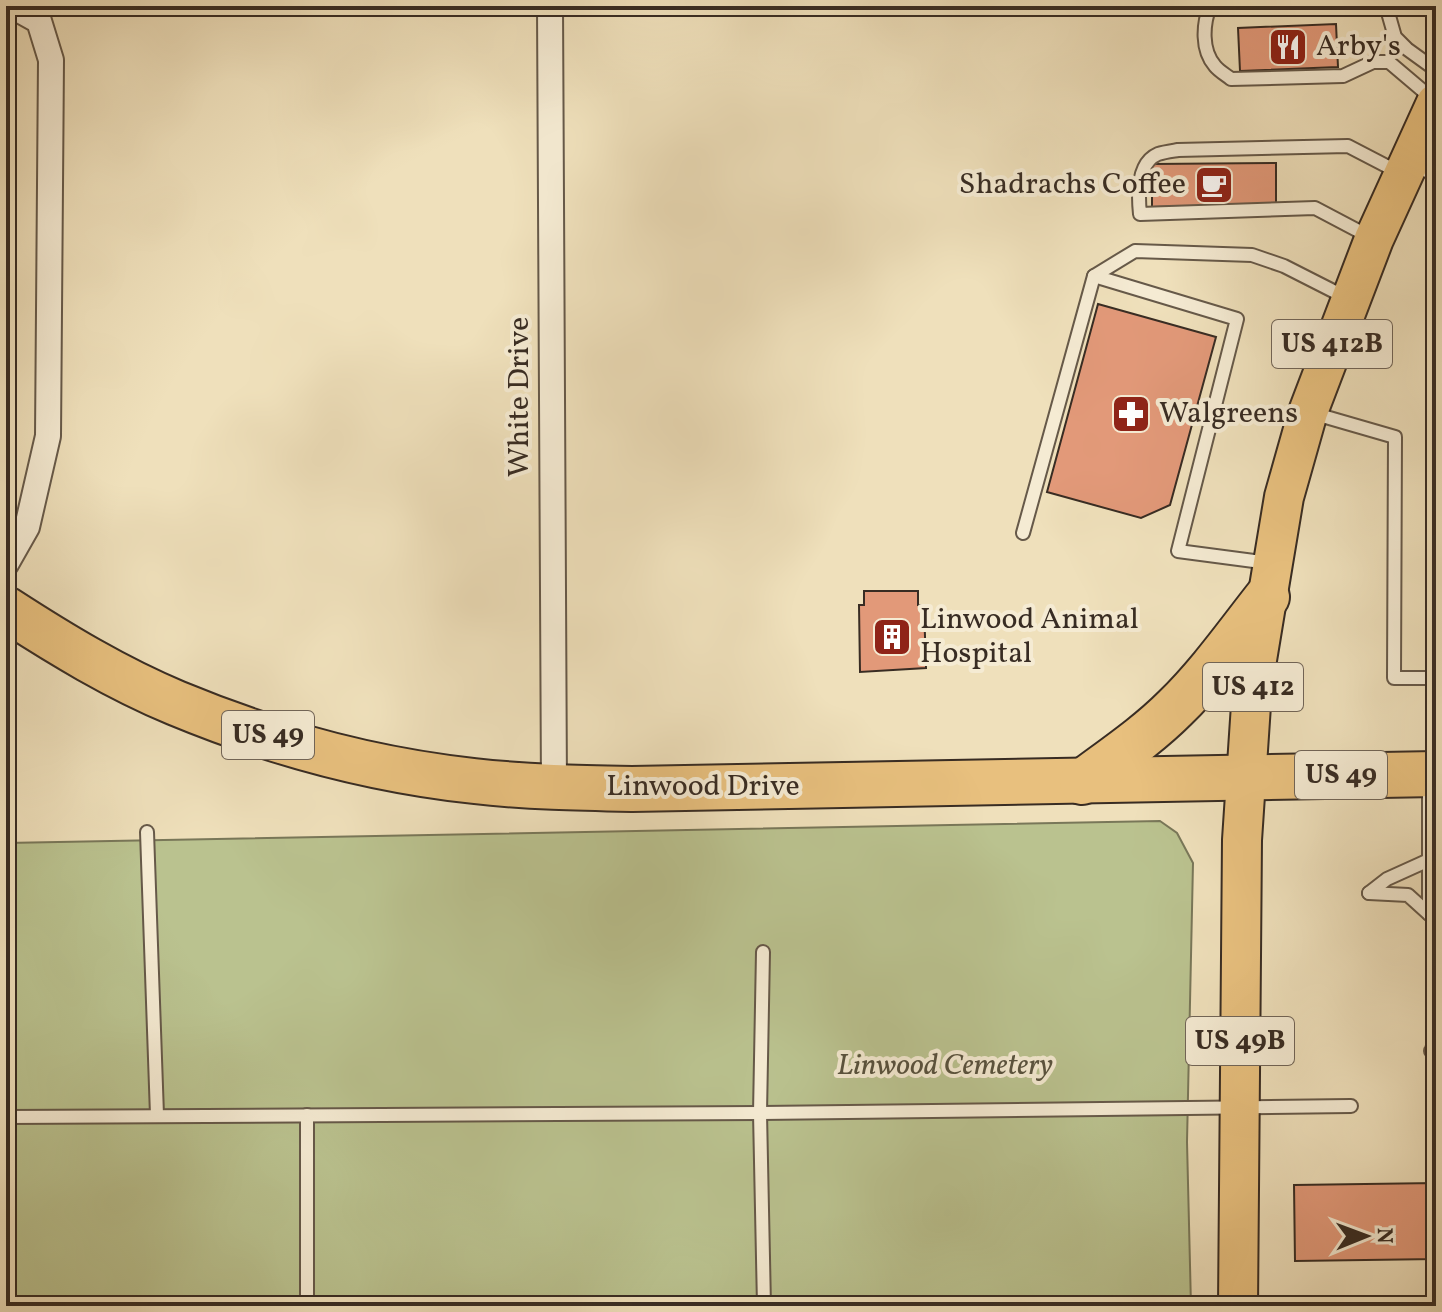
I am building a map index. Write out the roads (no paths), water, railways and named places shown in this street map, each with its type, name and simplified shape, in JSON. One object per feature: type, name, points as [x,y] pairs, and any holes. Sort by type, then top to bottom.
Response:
[{"type":"highway","points":[[1082,782],[1176,708],[1205,676],[1270,580]]},
{"type":"highway","name":"Linwood Drive","points":[[6,609],[106,669],[175,702],[345,759],[474,781],[632,789],[1432,774]]},
{"type":"main road","name":"US 412B","points":[[1270,580],[1284,497],[1308,412],[1374,239],[1416,171],[1436,102]]},
{"type":"main road","name":"US 412","points":[[1245,777],[1252,690],[1270,580]]},
{"type":"main road","name":"US 49B","points":[[1238,1306],[1241,857],[1245,777]]},
{"type":"street","points":[[6,564],[27,527],[48,436],[51,60],[46,14],[12,6]]},
{"type":"street","name":"White Drive","points":[[550,6],[554,787]]},
{"type":"lane","points":[[1210,6],[1206,15],[1206,49],[1214,65],[1231,79],[1343,76],[1373,62],[1389,62],[1436,102]]},
{"type":"lane","points":[[1382,6],[1387,9],[1395,37],[1436,70]]},
{"type":"lane","points":[[1374,239],[1315,208],[1140,214],[1138,192],[1144,168],[1156,155],[1178,150],[1348,146],[1416,171]]},
{"type":"lane","points":[[1023,533],[1094,276],[1135,251],[1252,255],[1284,266],[1350,300]]},
{"type":"lane","points":[[1094,276],[1237,319],[1178,551],[1270,580]]},
{"type":"lane","points":[[1308,412],[1395,437],[1394,678],[1436,678]]},
{"type":"lane","points":[[1429,860],[1387,879],[1369,893],[1408,895],[1429,914],[1433,887],[1429,860],[1432,774]]},
{"type":"lane","points":[[147,832],[157,1115]]},
{"type":"lane","points":[[763,952],[760,1113],[764,1306]]},
{"type":"lane","points":[[6,1117],[1351,1106]]},
{"type":"lane","points":[[307,1115],[307,1306]]},
{"type":"place","name":"Arby's","points":[[1288,47]]},
{"type":"place","name":"Shadrachs Coffee","points":[[1214,185]]},
{"type":"place","name":"Walgreens","points":[[1131,414]]},
{"type":"place","name":"Linwood Animal Hospital","points":[[892,637]]},
{"type":"park label","name":"Linwood Cemetery","points":[[945,1066]]}]
